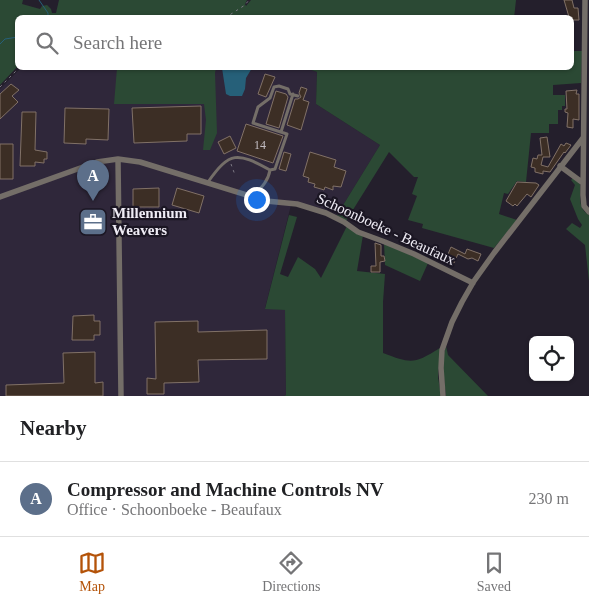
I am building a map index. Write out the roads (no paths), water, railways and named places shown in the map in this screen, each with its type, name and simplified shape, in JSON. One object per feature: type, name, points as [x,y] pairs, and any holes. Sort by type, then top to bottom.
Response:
[{"type":"street","points":[[585,0],[583,183],[584,206],[589,212]]},
{"type":"street","points":[[443,396],[440,368],[442,350],[452,322],[473,283],[583,138]]},
{"type":"street","points":[[118,160],[121,396]]},
{"type":"street","name":"Schoonboeke - Beaufaux","points":[[0,197],[83,166],[118,160],[140,162],[272,202],[297,204],[329,214],[358,232],[380,239],[414,254],[473,283]]},
{"type":"street","points":[[560,166],[583,183]]},
{"type":"lane","points":[[208,182],[215,172],[233,157],[242,157],[270,170],[276,169],[286,134],[253,123],[255,115],[258,107],[270,98],[274,87],[279,86],[288,89],[298,96]]},
{"type":"lane","points":[[281,132],[293,94]]},
{"type":"lane","points":[[253,196],[269,177],[270,170]]},
{"type":"water","points":[[222,70],[251,70],[246,78],[242,96],[226,94]]},
{"type":"waterway","points":[[39,0],[48,15]]},
{"type":"waterway","points":[[0,44],[5,39],[15,37]]},
{"type":"place","name":"Compressor and Machine Controls NV","points":[[93,201]]},
{"type":"place","name":"Millennium Weavers","points":[[93,222]]}]
